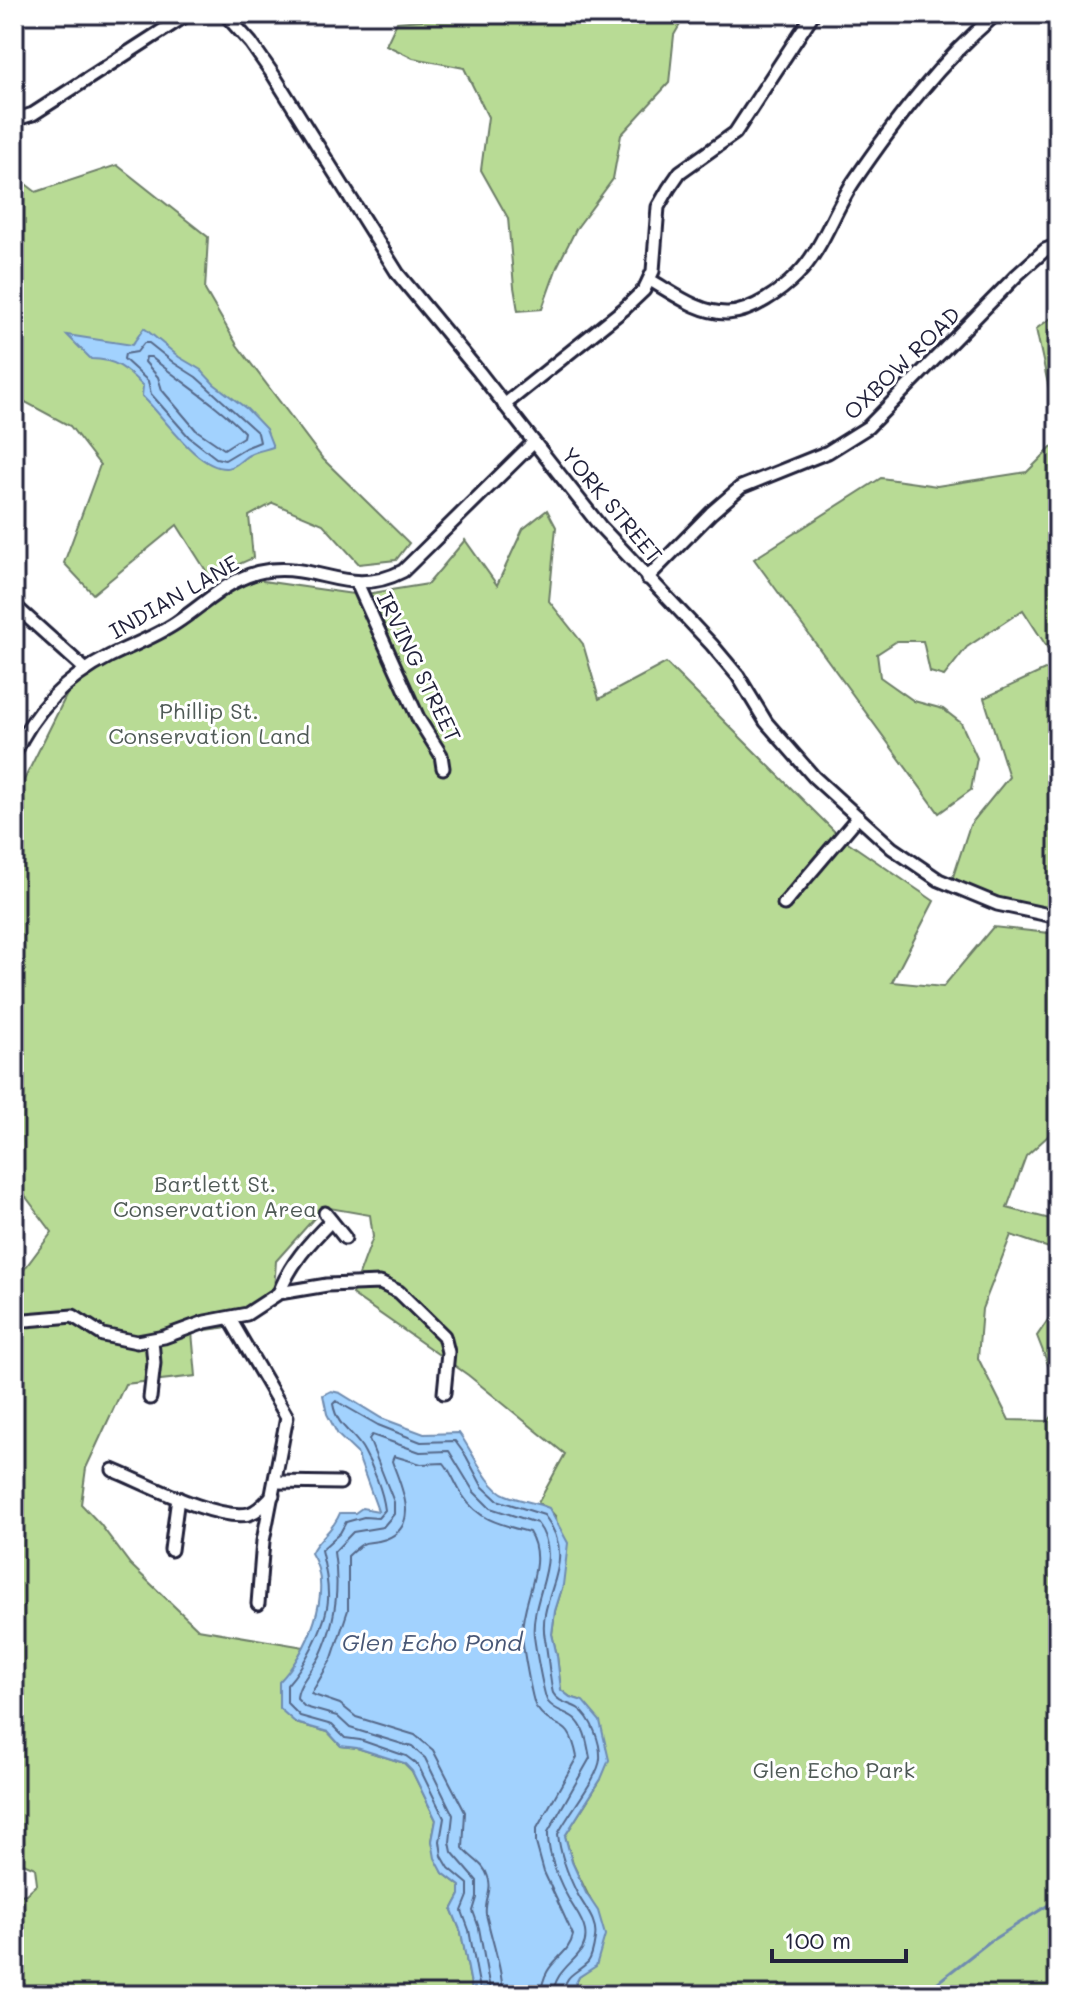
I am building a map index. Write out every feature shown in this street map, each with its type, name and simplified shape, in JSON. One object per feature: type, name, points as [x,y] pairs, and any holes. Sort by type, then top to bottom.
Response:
[{"type":"street","points":[[14,120],[33,114],[188,14]]},
{"type":"street","points":[[504,405],[644,290],[650,280],[657,248],[655,223],[658,207],[669,188],[680,172],[735,133],[813,14]]},
{"type":"street","points":[[650,280],[698,307],[729,313],[750,308],[776,292],[796,276],[810,259],[853,183],[939,68],[996,14]]},
{"type":"street","name":"YORK STREET","points":[[232,16],[274,76],[398,274],[600,526],[738,676],[766,722],[814,777],[900,854],[954,888],[1002,906],[1058,917]]},
{"type":"street","name":"OXBOW ROAD","points":[[647,578],[741,487],[828,452],[868,427],[1017,275],[1045,250],[1058,245]]},
{"type":"street","name":"INDIAN LANE","points":[[14,755],[23,734],[59,691],[86,670],[164,631],[228,585],[262,571],[287,570],[357,583],[385,579],[403,571],[534,442]]},
{"type":"street","name":"IRVING STREET","points":[[357,583],[419,720],[441,755],[443,768]]},
{"type":"street","points":[[14,605],[86,670]]},
{"type":"street","points":[[784,904],[858,817]]},
{"type":"street","points":[[279,1293],[300,1252],[328,1217],[345,1238]]},
{"type":"street","points":[[14,1321],[73,1316],[103,1335],[120,1341],[137,1342],[205,1322],[247,1314],[279,1293],[327,1285],[380,1283],[394,1288],[444,1336],[448,1352],[444,1393]]},
{"type":"street","points":[[230,1319],[287,1417],[263,1541],[258,1604]]},
{"type":"street","points":[[150,1398],[154,1363],[152,1340]]},
{"type":"street","points":[[113,1470],[194,1506],[244,1514],[256,1511],[274,1488],[340,1483]]},
{"type":"street","points":[[171,1550],[178,1498]]},
{"type":"green space","points":[[446,14],[686,14],[674,35],[669,83],[621,135],[613,179],[576,229],[557,267],[542,309],[518,311],[508,218],[481,170],[488,117],[464,68],[413,58],[386,45],[397,22],[434,19]]},
{"type":"green space","points":[[117,165],[208,237],[205,290],[237,345],[323,459],[409,543],[396,560],[359,564],[323,524],[273,503],[249,516],[253,558],[210,577],[177,525],[93,594],[64,563],[100,465],[70,426],[14,396],[14,175],[36,192]]},
{"type":"green space","points":[[1058,313],[1058,430],[1036,329]]},
{"type":"green space","points":[[1058,441],[1058,664],[1023,610],[967,647],[944,676],[930,672],[923,641],[897,641],[877,654],[880,677],[914,701],[943,709],[961,723],[977,758],[971,790],[939,813],[754,559],[881,478],[937,486],[1027,472]]},
{"type":"green space","points":[[547,510],[556,527],[549,601],[583,644],[599,699],[666,663],[839,836],[934,901],[892,982],[943,987],[993,927],[1058,934],[1058,1127],[1026,1156],[1007,1208],[1058,1221],[1058,1251],[1011,1235],[982,1309],[978,1358],[1009,1420],[1048,1421],[1058,1410],[1058,1995],[570,1995],[579,1977],[586,1972],[593,1905],[573,1864],[565,1836],[601,1779],[580,1700],[561,1690],[552,1634],[563,1585],[556,1517],[538,1503],[565,1454],[468,1375],[352,1294],[373,1237],[370,1215],[324,1207],[276,1261],[273,1305],[228,1327],[192,1332],[196,1376],[125,1384],[86,1468],[81,1504],[130,1564],[198,1629],[304,1647],[291,1669],[295,1723],[328,1732],[341,1746],[404,1763],[412,1771],[436,1820],[432,1841],[443,1873],[460,1886],[460,1895],[452,1910],[461,1932],[473,1995],[14,1995],[14,1896],[26,1894],[37,1884],[35,1868],[14,1859],[14,1283],[52,1232],[14,1181],[14,800],[68,692],[64,685],[135,645],[207,595],[261,576],[263,581],[360,595],[428,584],[465,540],[497,585],[523,529]]},
{"type":"green space","points":[[1058,664],[1058,917],[950,886],[970,825],[1009,777],[984,698]]},
{"type":"green space","points":[[1054,1311],[1058,1317],[1058,1390],[1037,1336]]},
{"type":"water","points":[[144,328],[247,409],[266,429],[273,447],[227,468],[204,460],[181,440],[142,396],[143,386],[131,375],[114,363],[91,359],[67,335],[132,345]]},
{"type":"water","name":"Glen Echo Pond","points":[[331,1391],[340,1393],[381,1418],[424,1434],[459,1433],[492,1485],[506,1495],[549,1508],[568,1543],[552,1634],[561,1690],[583,1701],[600,1721],[609,1760],[601,1779],[565,1836],[572,1862],[598,1911],[605,1935],[596,1966],[579,1977],[570,1995],[473,1995],[461,1932],[452,1910],[460,1895],[460,1886],[443,1873],[435,1858],[432,1841],[436,1820],[412,1771],[404,1763],[341,1746],[328,1732],[296,1723],[279,1708],[279,1682],[308,1638],[319,1603],[318,1568],[311,1553],[340,1513],[355,1513],[362,1508],[378,1511],[357,1453],[338,1435],[327,1414],[323,1395]]},
{"type":"waterway","points":[[931,1995],[933,1986],[989,1942],[1058,1899]]},
{"type":"park label","name":"Phillip St. Conservation Land","points":[[209,724]]},
{"type":"park label","name":"Bartlett St. Conservation Area","points":[[215,1196]]},
{"type":"park label","name":"Glen Echo Park","points":[[834,1770]]}]
